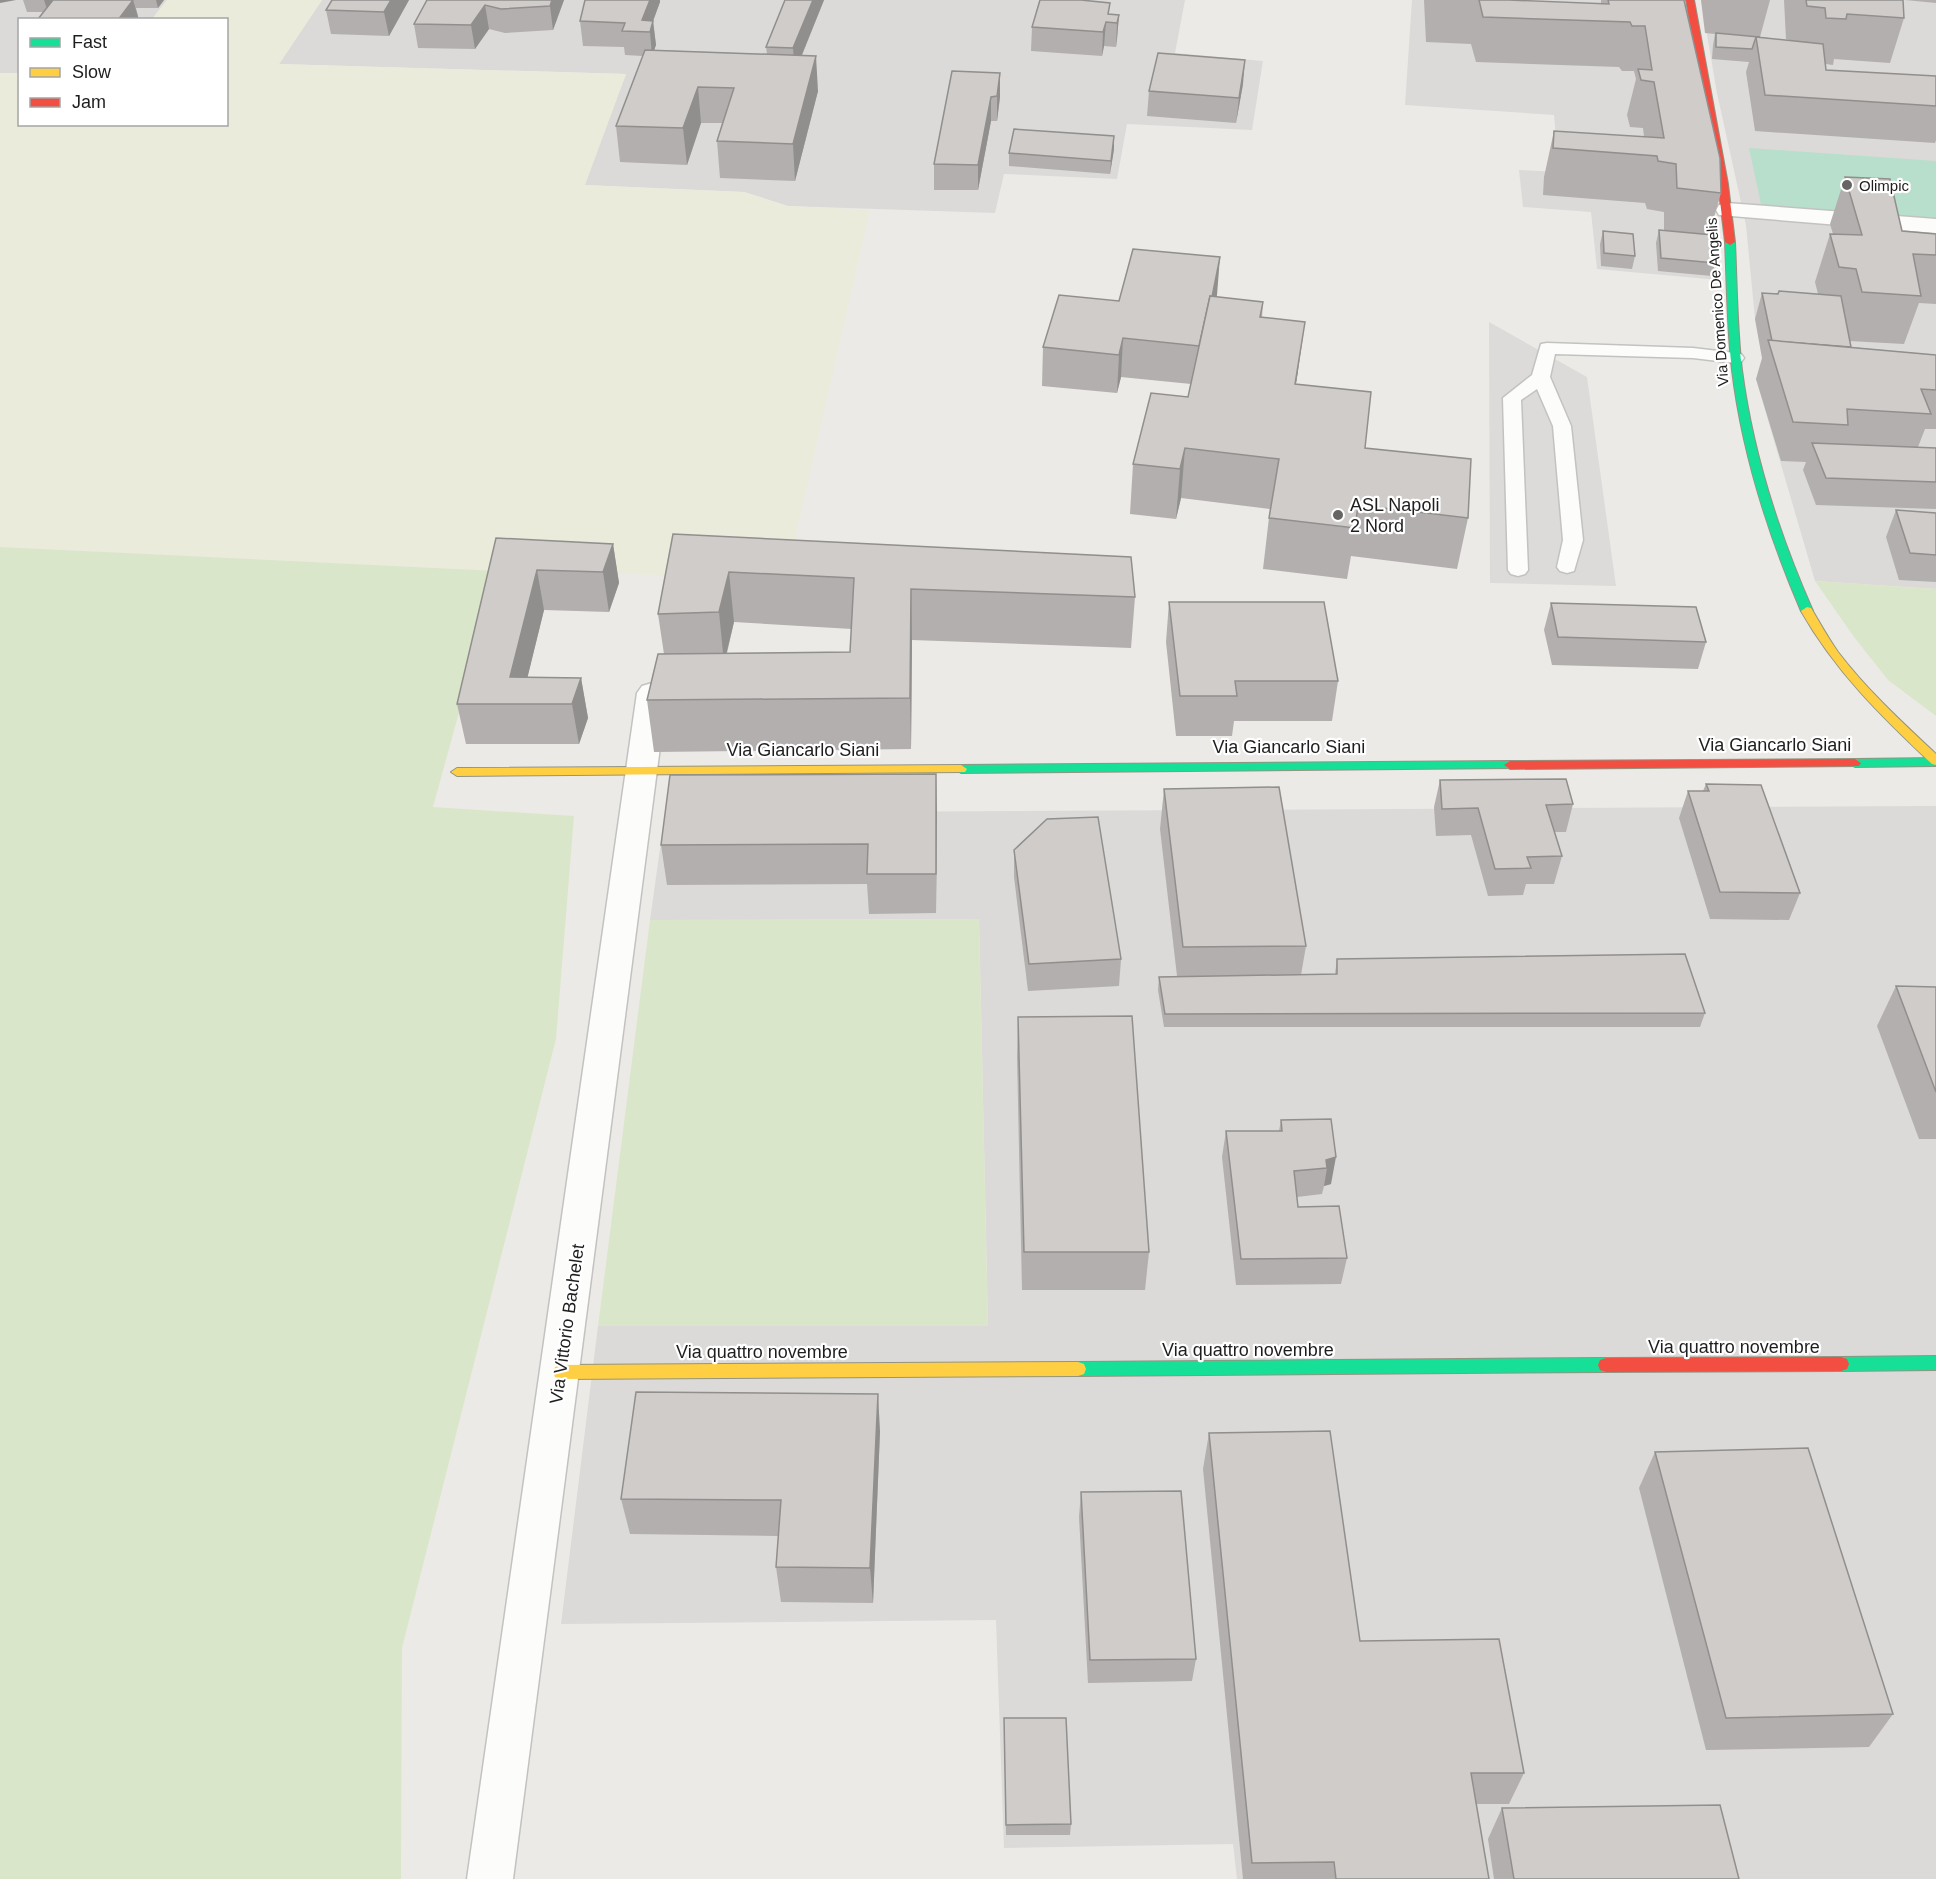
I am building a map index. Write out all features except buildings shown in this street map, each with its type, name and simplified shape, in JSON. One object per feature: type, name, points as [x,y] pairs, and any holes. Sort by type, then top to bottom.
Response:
[{"type":"street","name":"Via Domenico De Angelis","points":[[1690,0],[1693,33],[1727,210],[1736,365],[1750,450],[1771,520],[1804,605],[1824,642],[1874,701],[1936,761]]},
{"type":"street","points":[[1727,210],[1936,226]]},
{"type":"street","name":"Via Vittorio Bachelet","points":[[490,1879],[652,693]]},
{"type":"street","name":"Via Giancarlo Siani","points":[[457,772],[1936,761]]},
{"type":"street","name":"Via quattro novembre","points":[[561,1372],[1936,1363]]},
{"type":"lane","points":[[1567,567],[1573,540],[1563,426],[1541,377],[1547,348],[1693,353],[1736,365],[1760,375]]},
{"type":"lane","points":[[1518,570],[1512,398],[1541,377]]},
{"type":"shaded area","points":[[0,0],[167,0],[153,18],[18,18],[18,73],[0,73]]},
{"type":"shaded area","points":[[322,0],[1185,0],[1175,53],[1263,61],[1252,130],[1127,124],[1117,179],[1004,174],[995,213],[788,206],[744,192],[584,185],[626,74],[279,64]]},
{"type":"shaded area","points":[[1412,0],[1677,0],[1713,205],[1719,280],[1597,269],[1591,212],[1523,207],[1519,170],[1559,172],[1554,115],[1405,105]]},
{"type":"shaded area","points":[[1701,0],[1936,0],[1936,589],[1815,581],[1756,379],[1764,367],[1755,319],[1746,225],[1717,93]]},
{"type":"shaded area","points":[[1489,322],[1587,377],[1616,586],[1490,583]]},
{"type":"shaded area","points":[[1936,806],[1936,1879],[1237,1879],[1233,1844],[1004,1848],[996,1620],[561,1624],[598,1326],[988,1326],[979,919],[650,920],[665,813]]},
{"type":"green space","points":[[167,0],[322,0],[279,64],[626,74],[585,185],[744,192],[788,206],[870,210],[786,578],[498,571],[0,547],[0,73],[18,73],[18,126],[228,126],[228,18],[153,18]]},
{"type":"green space","name":"Olimpic","points":[[1749,148],[1936,161],[1936,222],[1762,209]]},
{"type":"green space","points":[[0,547],[498,571],[433,807],[574,816],[556,1039],[402,1648],[401,1879],[0,1879]]},
{"type":"green space","points":[[1815,581],[1936,589],[1936,716],[1888,680],[1854,637]]},
{"type":"green space","points":[[979,919],[988,1326],[598,1326],[650,920]]},
{"type":"traffic: fast","points":[[1730,242],[1735,354],[1747,432],[1763,493],[1783,553],[1807,611]]},
{"type":"traffic: fast","points":[[1855,763],[1936,762]]},
{"type":"traffic: fast","points":[[961,769],[1510,765]]},
{"type":"traffic: fast","points":[[1841,1364],[1936,1363]]},
{"type":"traffic: fast","points":[[1078,1369],[1606,1365]]},
{"type":"traffic: slow","points":[[1807,611],[1819,633],[1848,673],[1882,710],[1936,761]]},
{"type":"traffic: slow","points":[[457,772],[961,769]]},
{"type":"traffic: slow","points":[[561,1372],[1078,1369]]},
{"type":"traffic: jam","points":[[1690,0],[1723,184],[1730,242]]},
{"type":"traffic: jam","points":[[1510,765],[1855,763]]},
{"type":"traffic: jam","points":[[1606,1365],[1841,1364]]},
{"type":"place","name":"Olimpic","points":[[1847,185]]},
{"type":"place","name":"ASL Napoli 2 Nord","points":[[1338,515]]}]
